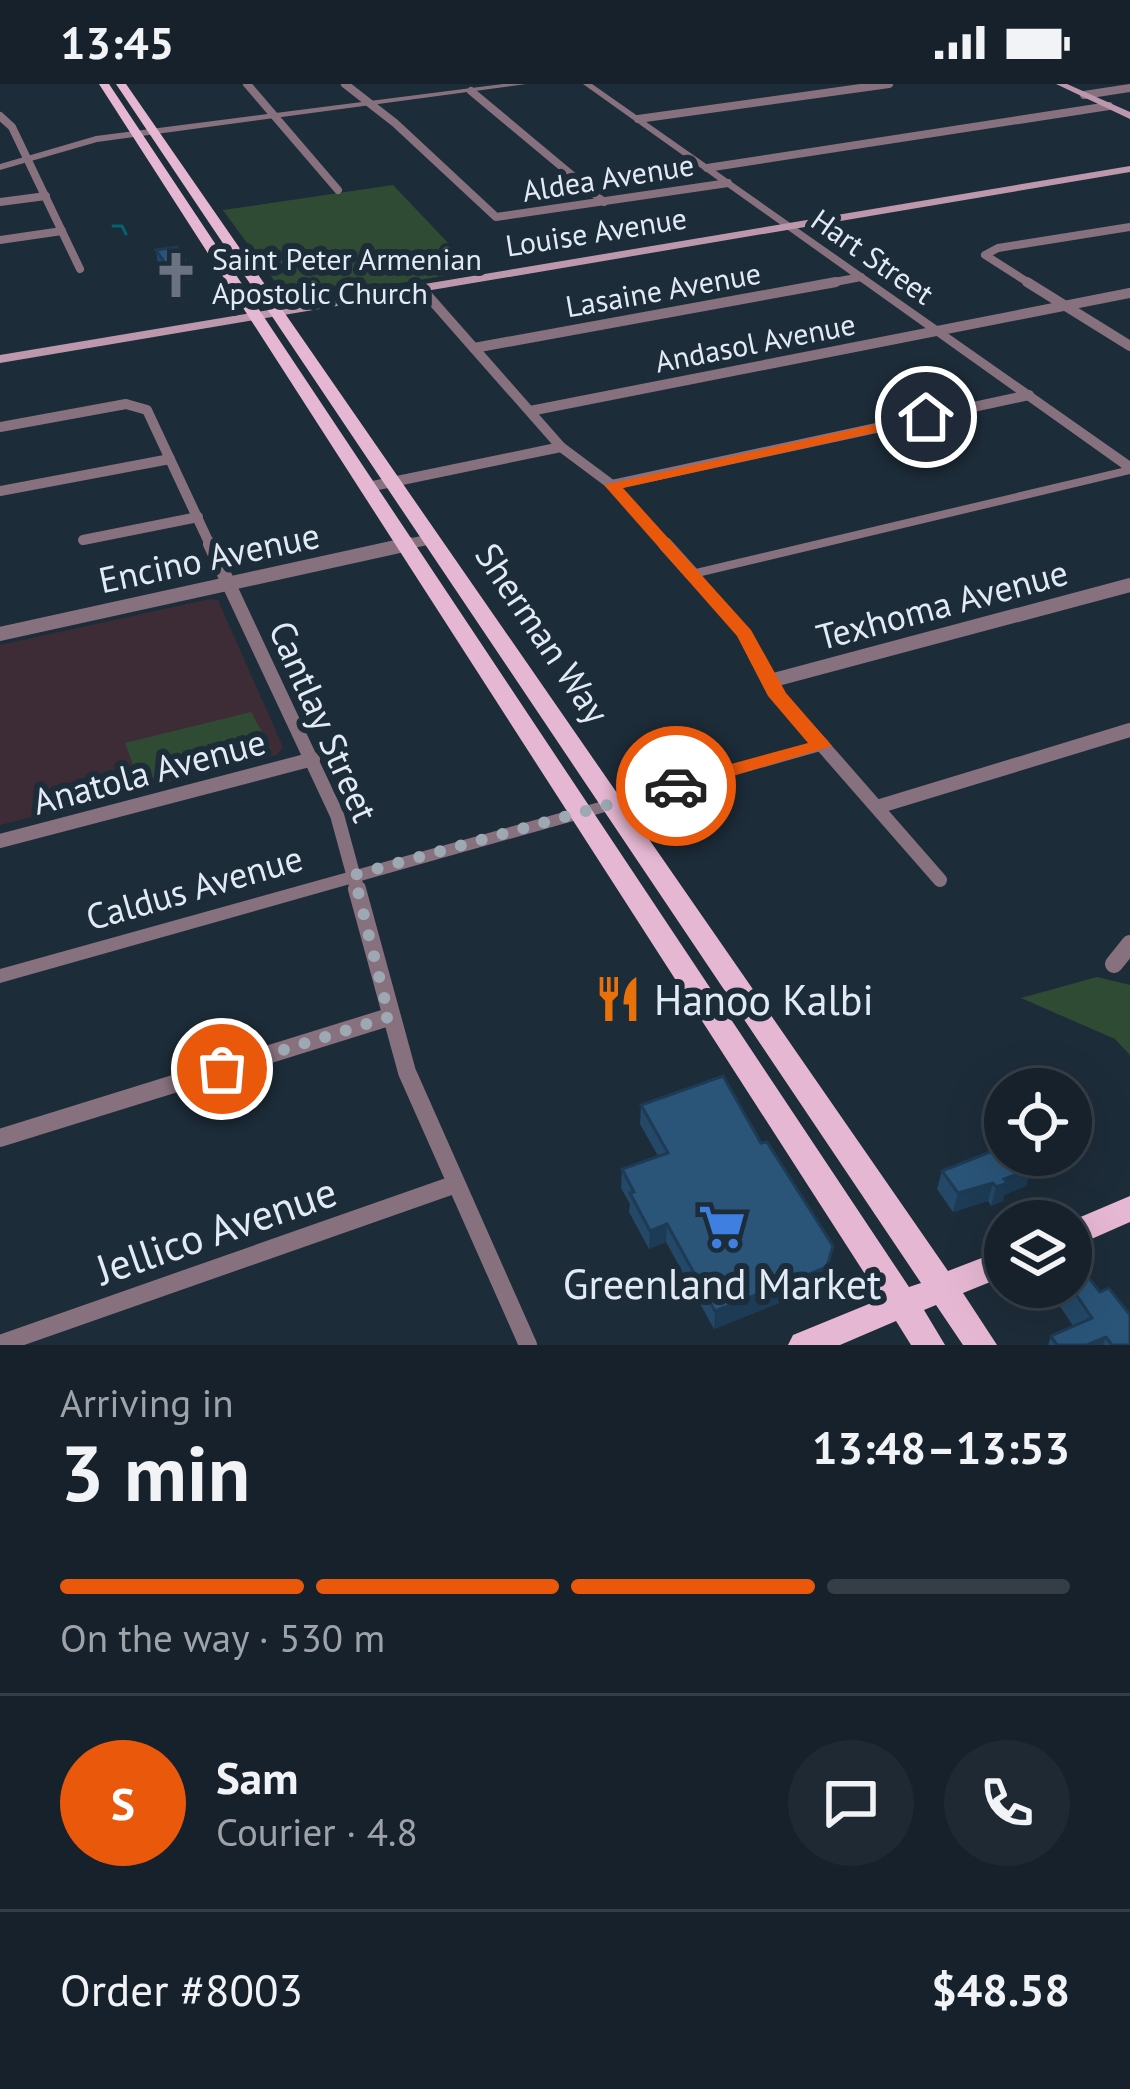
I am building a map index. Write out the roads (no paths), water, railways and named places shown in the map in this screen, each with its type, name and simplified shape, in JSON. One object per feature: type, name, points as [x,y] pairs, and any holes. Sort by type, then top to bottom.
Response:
[{"type":"main road","name":"Sherman Way","points":[[104,84],[146,133],[277,312],[981,1345]]},
{"type":"main road","name":"Sherman Way","points":[[121,84],[255,316],[929,1345]]},
{"type":"main road","points":[[1060,84],[1130,116]]},
{"type":"main road","name":"Louise Avenue","points":[[0,358],[1130,169]]},
{"type":"main road","points":[[1092,1225],[1130,1209]]},
{"type":"main road","points":[[804,1345],[984,1271]]},
{"type":"street","points":[[247,84],[338,190]]},
{"type":"street","points":[[345,84],[366,104]]},
{"type":"street","points":[[0,167],[86,141],[522,84]]},
{"type":"street","name":"Hart Street","points":[[587,84],[1130,469]]},
{"type":"street","points":[[638,119],[889,84]]},
{"type":"street","points":[[1084,95],[1130,88]]},
{"type":"street","points":[[471,91],[604,202]]},
{"type":"street","name":"Aldea Avenue","points":[[366,104],[395,123],[496,217],[728,183]]},
{"type":"street","name":"Aldea Avenue","points":[[707,168],[1109,106]]},
{"type":"street","points":[[0,116],[12,127],[29,159],[80,268]]},
{"type":"street","points":[[0,202],[46,196]]},
{"type":"street","points":[[1130,227],[987,252],[991,261],[1130,346]]},
{"type":"street","points":[[0,240],[62,231]]},
{"type":"street","name":"Lasaine Avenue","points":[[474,348],[861,277]]},
{"type":"street","points":[[421,288],[561,448],[612,485],[745,634],[770,681],[940,880]]},
{"type":"street","name":"Andasol Avenue","points":[[530,411],[1130,292]]},
{"type":"street","points":[[612,485],[1028,395]]},
{"type":"street","name":"Cantlay Street","points":[[0,427],[136,404],[147,410],[338,815],[407,1072],[528,1345]]},
{"type":"street","points":[[368,487],[561,448]]},
{"type":"street","points":[[0,491],[170,458]]},
{"type":"street","points":[[692,574],[1130,469]]},
{"type":"street","points":[[83,540],[198,517]]},
{"type":"street","name":"Encino Avenue","points":[[0,634],[431,539]]},
{"type":"street","name":"Texhoma Avenue","points":[[770,681],[1130,585]]},
{"type":"street","points":[[877,807],[1130,730]]},
{"type":"street","name":"Caldus Avenue","points":[[0,976],[822,746]]},
{"type":"street","name":"Anatola Avenue","points":[[0,841],[313,759]]},
{"type":"street","points":[[1114,964],[1130,944]]},
{"type":"street","points":[[0,1138],[389,1017]]},
{"type":"street","name":"Jellico Avenue","points":[[0,1344],[456,1184]]},
{"type":"waterway","points":[[113,226],[122,226],[126,234]]},
{"type":"place","name":"Saint Peter Armenian Apostolic Church","points":[[176,275]]},
{"type":"place","name":"Hanoo Kalbi","points":[[618,999]]},
{"type":"place","name":"Greenland Market","points":[[722,1227]]}]
